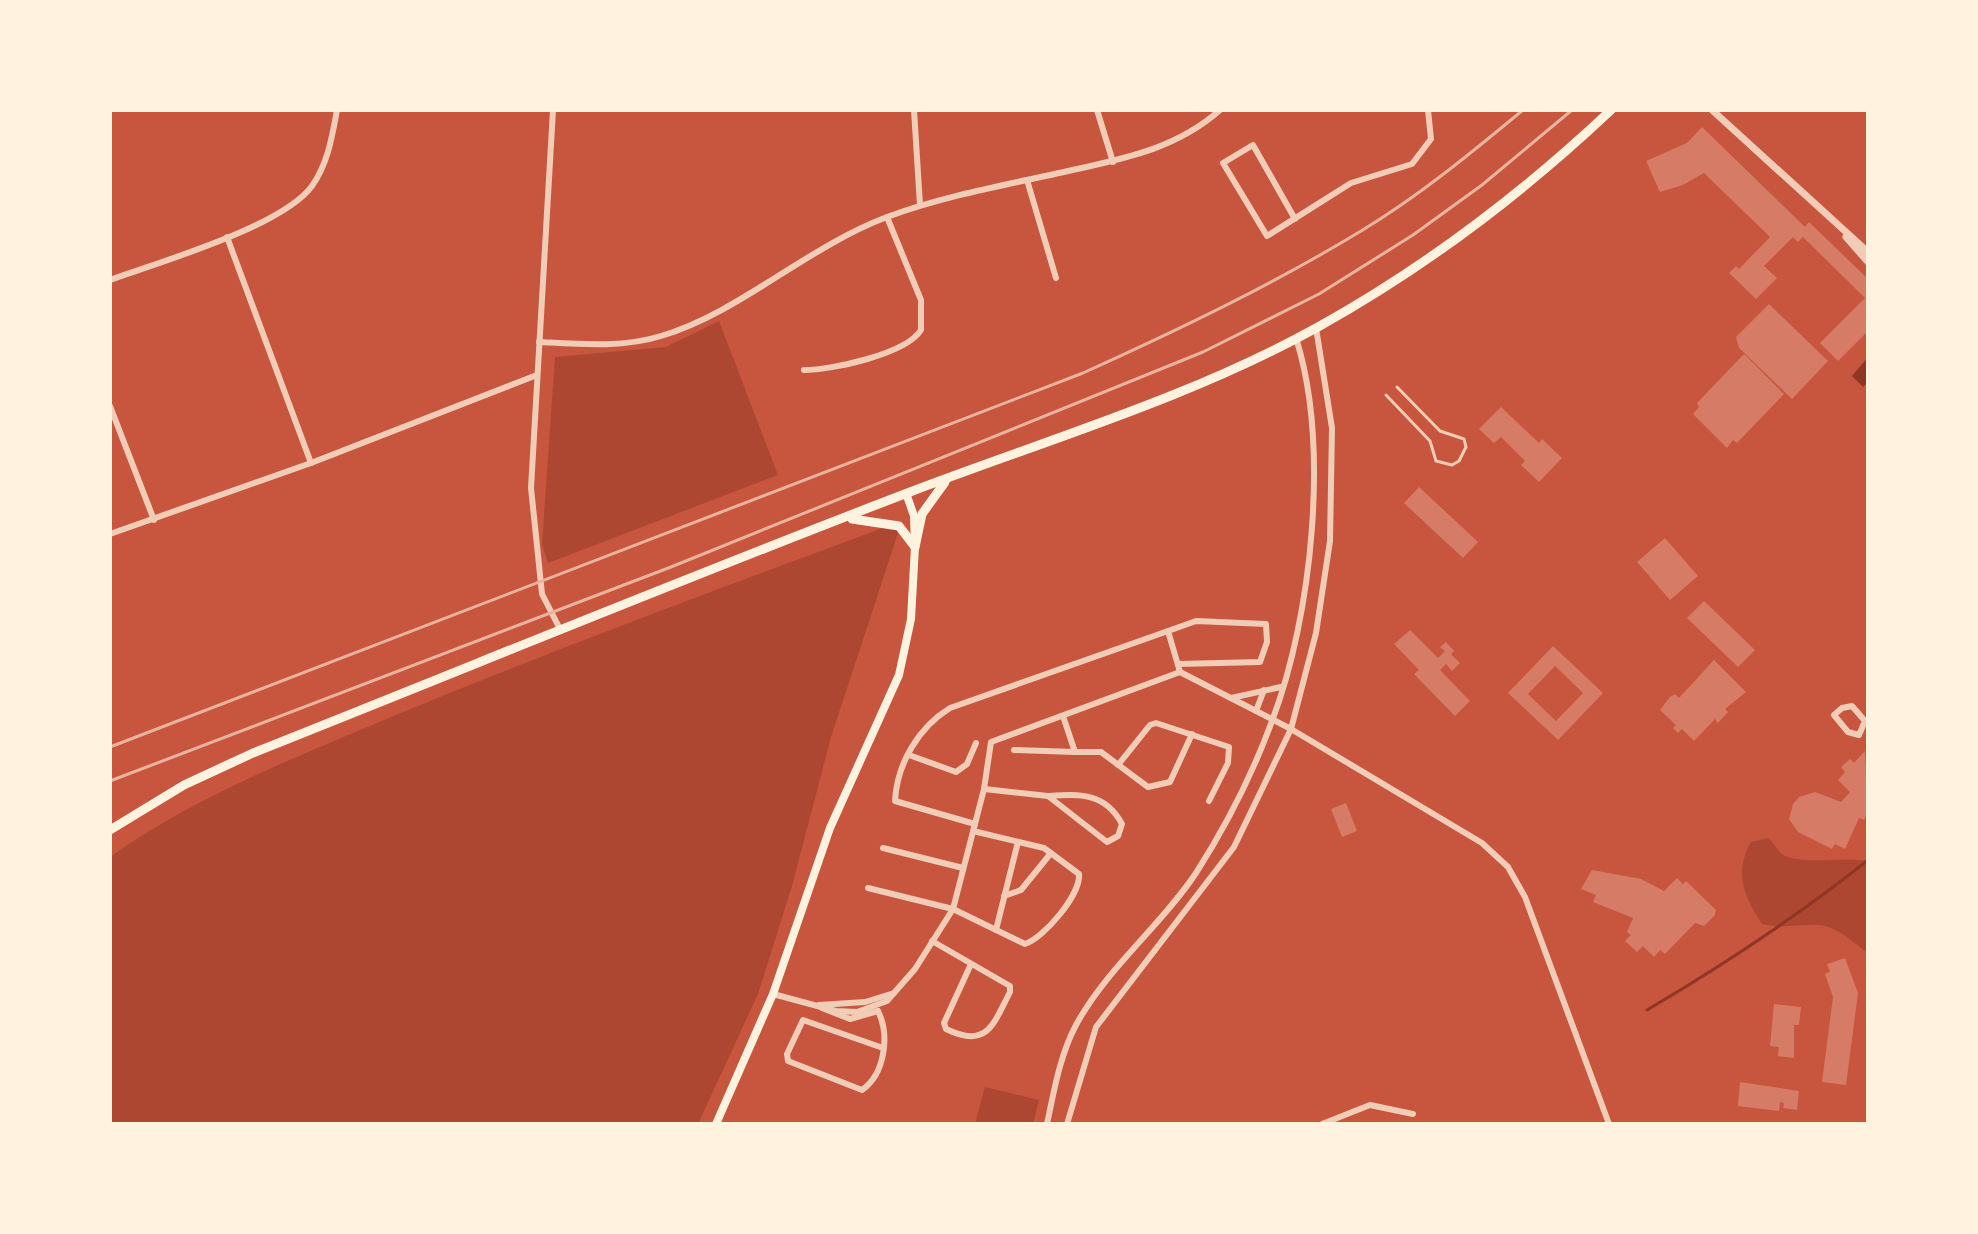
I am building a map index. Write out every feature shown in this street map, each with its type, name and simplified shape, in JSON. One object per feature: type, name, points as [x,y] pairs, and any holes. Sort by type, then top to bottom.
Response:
[{"type":"highway","points":[[110,830],[184,785],[253,753],[906,493],[1207,380],[1296,338],[1478,223],[1611,110]]},
{"type":"highway","points":[[915,547],[922,514],[946,480]]},
{"type":"highway","points":[[848,518],[899,526],[915,547]]},
{"type":"main road","points":[[716,1124],[773,994],[810,878],[899,675],[911,619],[915,547],[914,516],[906,493]]},
{"type":"street","points":[[110,280],[227,237],[290,205],[310,189],[324,166],[337,110]]},
{"type":"street","points":[[553,110],[531,488],[542,594],[561,631]]},
{"type":"street","points":[[914,110],[920,205]]},
{"type":"street","points":[[1097,110],[1113,162]]},
{"type":"street","points":[[539,342],[626,342],[661,336],[714,312],[837,238],[887,217],[920,205],[1113,162],[1173,143],[1220,110]]},
{"type":"street","points":[[1295,219],[1253,145],[1223,163],[1267,236],[1295,219],[1351,183],[1412,164],[1431,139],[1428,110]]},
{"type":"street","points":[[1712,110],[1845,235],[1868,262]]},
{"type":"street","points":[[1027,180],[1056,278]]},
{"type":"street","points":[[804,370],[831,370],[912,341],[921,330],[921,300],[887,217]]},
{"type":"street","points":[[1845,235],[1868,252]]},
{"type":"street","points":[[227,237],[311,463]]},
{"type":"street","points":[[1067,1124],[1096,1027],[1234,847],[1291,729],[1316,633],[1330,541],[1332,428],[1316,328]]},
{"type":"street","points":[[1047,1124],[1058,1071],[1074,1028],[1095,994],[1194,875],[1240,792],[1273,720],[1303,598],[1313,482],[1311,408],[1305,367],[1296,338]]},
{"type":"street","points":[[110,534],[311,463],[537,375]]},
{"type":"street","points":[[110,406],[154,520]]},
{"type":"street","points":[[773,994],[850,1019],[878,1011],[915,969],[953,909],[963,868],[974,827],[984,789],[991,742],[1179,668],[1260,662],[1267,642],[1266,624],[1196,621],[950,708],[929,721],[909,755],[896,787],[895,801],[974,827],[1051,853],[1079,874],[1080,879],[1046,932],[1025,944],[953,909],[868,888]]},
{"type":"street","points":[[1168,631],[1179,668],[1291,729],[1482,843],[1508,867],[1542,936],[1609,1124]]},
{"type":"street","points":[[1231,698],[1281,687]]},
{"type":"street","points":[[1256,711],[1264,690]]},
{"type":"street","points":[[1852,706],[1865,721],[1862,732],[1848,732],[1834,715],[1842,708],[1852,706]]},
{"type":"street","points":[[1063,716],[1075,752]]},
{"type":"street","points":[[1118,765],[1150,725],[1192,734],[1229,747],[1228,763],[1209,801]]},
{"type":"street","points":[[1014,750],[1101,752],[1148,787],[1170,782],[1192,734]]},
{"type":"street","points":[[909,755],[956,772],[967,764],[976,743]]},
{"type":"street","points":[[984,789],[1048,796],[1089,794],[1117,815],[1122,824],[1118,836],[1107,842],[1048,796]]},
{"type":"street","points":[[996,930],[1018,842]]},
{"type":"street","points":[[883,848],[963,868]]},
{"type":"street","points":[[1004,896],[1021,890],[1051,853]]},
{"type":"street","points":[[932,941],[1008,982],[1010,992],[990,1030],[975,1037],[960,1036],[946,1029],[944,1023],[971,964]]},
{"type":"street","points":[[817,1006],[857,1012],[878,1006],[894,993]]},
{"type":"street","points":[[878,1011],[886,1027],[883,1048],[872,1083],[862,1090],[788,1061],[787,1054],[803,1020],[883,1048]]},
{"type":"street","points":[[1322,1124],[1370,1105],[1413,1114]]},
{"type":"lane","points":[[1386,395],[1430,441],[1436,461],[1452,465],[1459,461],[1466,447],[1464,439],[1440,431],[1397,387]]},
{"type":"shaded area","points":[[719,321],[778,475],[548,563],[542,544],[555,357],[666,347]]},
{"type":"shaded area","points":[[1868,357],[1868,382],[1863,387],[1852,376]]},
{"type":"shaded area","points":[[893,524],[900,527],[831,737],[792,886],[758,994],[698,1124],[110,1124],[110,857],[178,814],[249,778],[323,746],[582,641]]},
{"type":"shaded area","points":[[1768,838],[1783,855],[1794,859],[1868,861],[1868,953],[1825,926],[1762,924],[1746,893],[1742,873],[1751,842]]},
{"type":"shaded area","points":[[985,1087],[1039,1100],[1033,1124],[975,1124]]},
{"type":"building","points":[[1702,127],[1805,227],[1809,222],[1868,279],[1868,331],[1838,361],[1820,343],[1865,298],[1803,237],[1798,242],[1793,237],[1764,266],[1777,278],[1756,299],[1729,273],[1736,266],[1739,269],[1770,237],[1704,173],[1683,185],[1660,192],[1646,161],[1687,143]]},
{"type":"building","points":[[1769,304],[1828,361],[1792,399],[1739,348],[1736,337]]},
{"type":"building","points":[[1744,354],[1784,394],[1737,443],[1733,440],[1727,448],[1693,414],[1699,407],[1697,403]]},
{"type":"building","points":[[1501,407],[1539,443],[1542,439],[1562,458],[1539,482],[1521,465],[1525,461],[1501,437],[1494,443],[1479,429]]},
{"type":"building","points":[[1419,487],[1478,542],[1463,558],[1404,503]]},
{"type":"building","points":[[1665,538],[1698,576],[1670,600],[1637,562]]},
{"type":"building","points":[[1704,601],[1755,650],[1738,667],[1687,618]]},
{"type":"building","points":[[1410,630],[1438,658],[1445,651],[1440,647],[1446,642],[1454,651],[1451,654],[1460,663],[1452,671],[1446,664],[1440,670],[1470,701],[1455,716],[1414,674],[1419,670],[1394,644]]},
{"type":"building","points":[[1553,646],[1603,693],[1558,740],[1508,693]],"holes":[[[1555,666],[1583,693],[1556,721],[1528,694]]]},
{"type":"building","points":[[1714,660],[1746,692],[1725,709],[1728,712],[1718,723],[1715,719],[1694,741],[1682,729],[1678,733],[1673,728],[1676,725],[1660,710],[1670,697],[1675,694],[1679,698]]},
{"type":"building","points":[[1865,751],[1868,812],[1864,820],[1859,818],[1845,849],[1835,844],[1832,849],[1798,832],[1789,819],[1793,804],[1799,797],[1815,792],[1841,802],[1850,792],[1838,780],[1845,772],[1841,767],[1850,759],[1854,763]]},
{"type":"building","points":[[1346,803],[1357,831],[1342,837],[1331,809]]},
{"type":"building","points":[[1592,870],[1641,879],[1664,891],[1677,878],[1683,884],[1686,881],[1716,910],[1715,915],[1704,926],[1695,923],[1665,954],[1660,950],[1654,957],[1643,946],[1637,952],[1625,941],[1631,935],[1627,932],[1633,918],[1593,902],[1596,895],[1581,889]]},
{"type":"building","points":[[1845,958],[1858,993],[1846,1085],[1822,1082],[1833,997],[1825,974],[1830,972],[1827,964]]},
{"type":"building","points":[[1774,1004],[1801,1007],[1799,1025],[1794,1025],[1794,1058],[1778,1056],[1779,1047],[1770,1046]]},
{"type":"building","points":[[1740,1082],[1799,1091],[1797,1110],[1783,1108],[1784,1103],[1780,1102],[1779,1111],[1738,1106]]},
{"type":"waterway","points":[[1647,1010],[1760,939],[1868,860]]},
{"type":"railway","points":[[110,747],[1083,373],[1224,306],[1361,231],[1424,189],[1523,110]]},
{"type":"railway","points":[[110,781],[671,567],[1203,352],[1319,294],[1413,235],[1482,185],[1572,110]]}]
